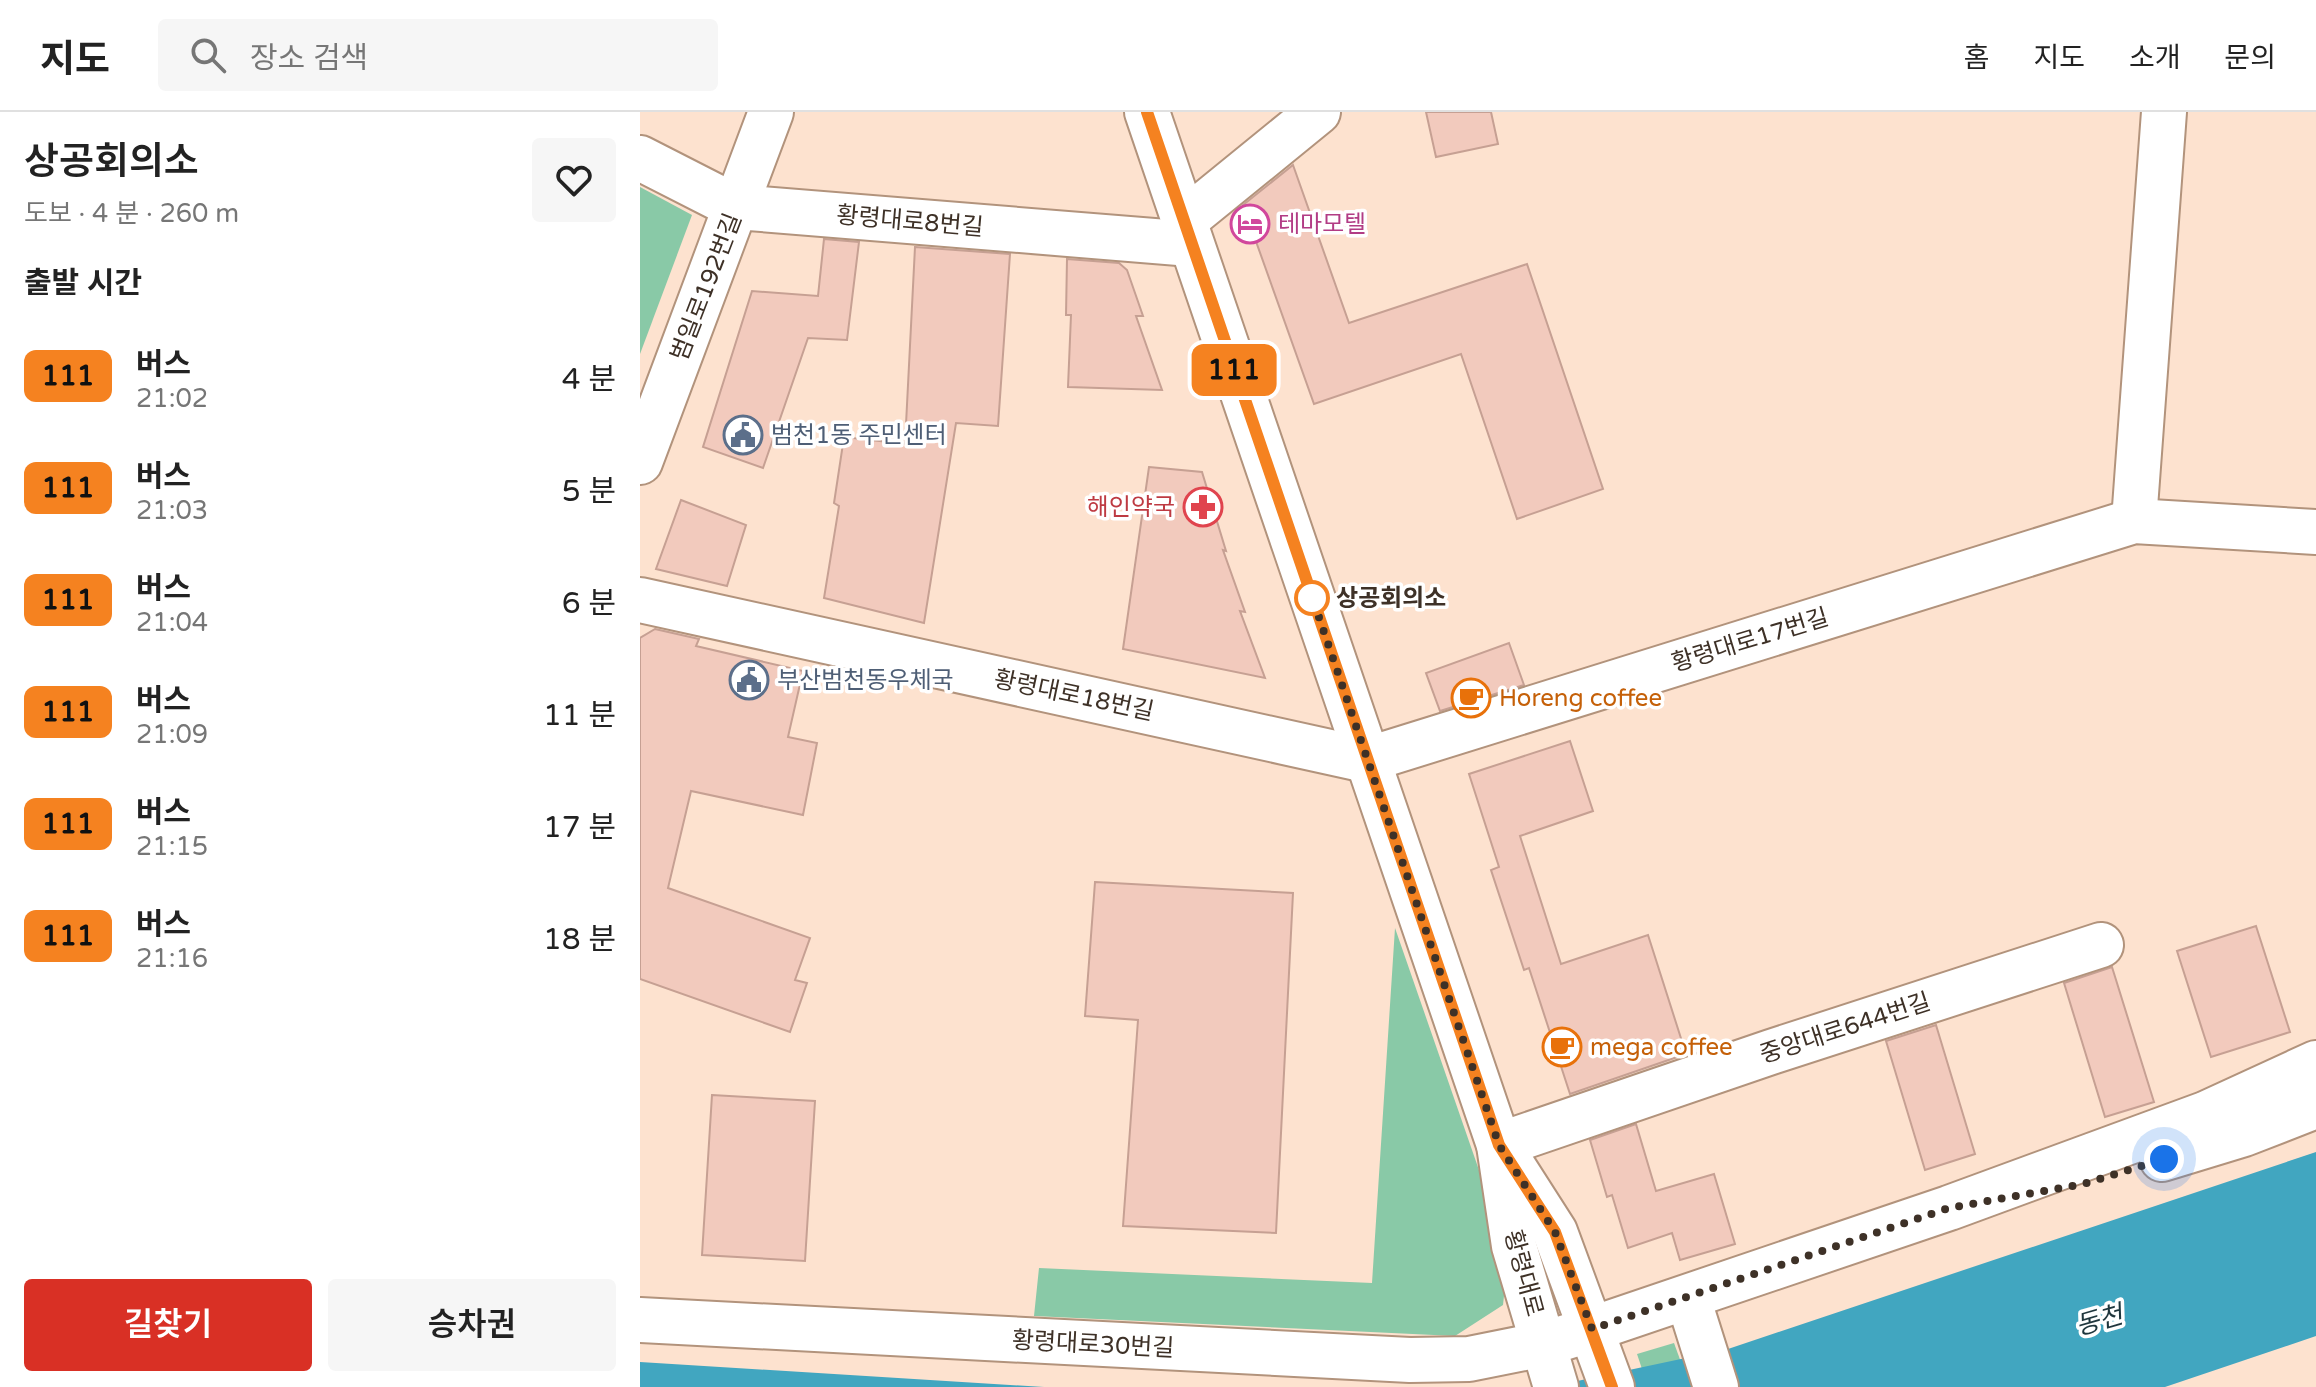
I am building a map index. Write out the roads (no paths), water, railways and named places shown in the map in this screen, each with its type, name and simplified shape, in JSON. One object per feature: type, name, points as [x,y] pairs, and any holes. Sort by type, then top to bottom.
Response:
[{"type":"street","name":"범일로192번길","points":[[640,462],[771,112]]},
{"type":"street","name":"황령대로","points":[[1147,112],[1499,1145],[1514,1246],[1556,1387]]},
{"type":"street","points":[[1188,233],[1318,112]]},
{"type":"street","points":[[2134,521],[2164,112]]},
{"type":"street","name":"황령대로8번길","points":[[640,158],[736,207],[1188,233]]},
{"type":"street","name":"황령대로17번길","points":[[1366,760],[2134,521],[2316,532]]},
{"type":"street","name":"황령대로18번길","points":[[640,600],[1366,760]]},
{"type":"street","name":"중앙대로644번길","points":[[1499,1145],[1741,1062],[2101,945]]},
{"type":"street","points":[[1544,1344],[1592,1329],[1694,1317],[1949,1208],[2205,1114],[2316,1063]]},
{"type":"street","points":[[1949,1208],[2083,1184],[2244,1134],[2316,1106]]},
{"type":"street","points":[[1499,1145],[1555,1232],[1612,1387]]},
{"type":"street","points":[[1694,1317],[1716,1387]]},
{"type":"street","name":"황령대로30번길","points":[[640,1320],[1410,1360],[1469,1359],[1544,1344]]},
{"type":"water","name":"동천","points":[[2316,1152],[2316,1336],[2165,1387],[1549,1387],[1728,1349]]},
{"type":"water","points":[[640,1362],[1044,1387],[640,1387]]},
{"type":"place","name":"테마모텔","points":[[1250,224]]},
{"type":"place","name":"범천1동 주민센터","points":[[743,435]]},
{"type":"place","name":"해인약국","points":[[1203,507]]},
{"type":"place","name":"상공회의소","points":[[1312,598]]},
{"type":"place","name":"부산범천동우체국","points":[[749,680]]},
{"type":"place","name":"Horeng coffee","points":[[1471,698]]},
{"type":"place","name":"mega coffee","points":[[1562,1047]]}]
